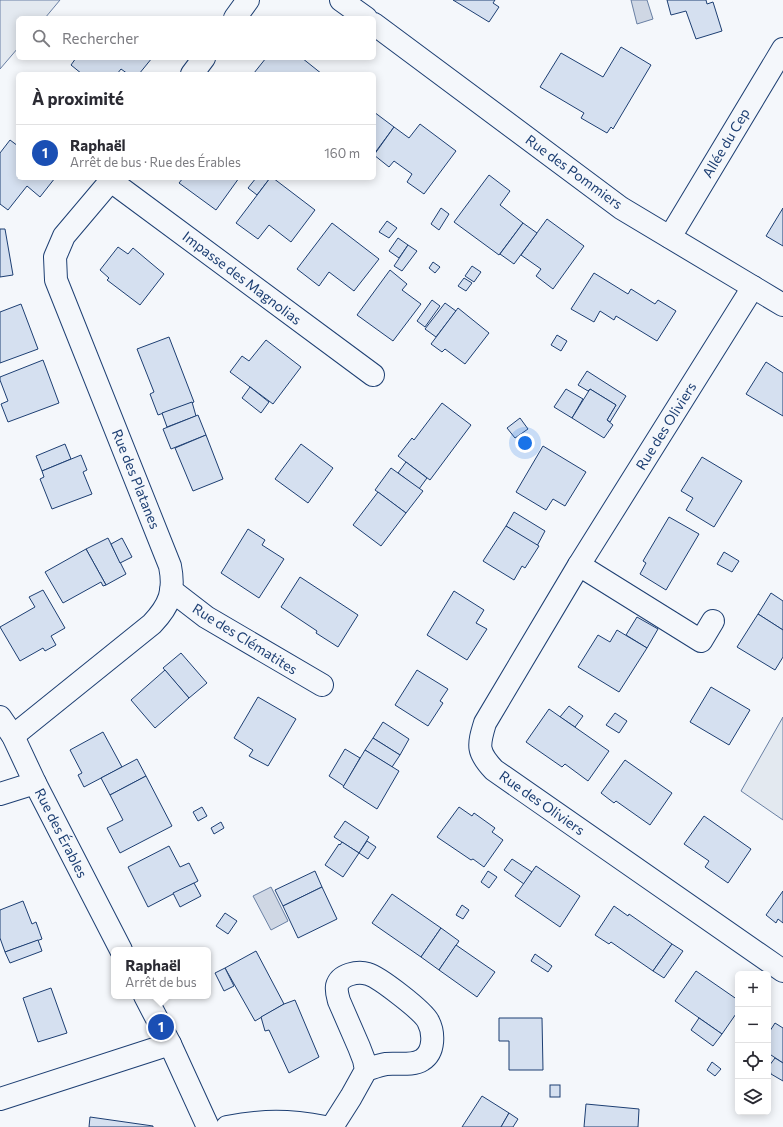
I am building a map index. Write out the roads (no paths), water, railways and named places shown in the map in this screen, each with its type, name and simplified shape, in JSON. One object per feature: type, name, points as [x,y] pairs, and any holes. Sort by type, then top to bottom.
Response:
[{"type":"street","points":[[236,16],[248,0]]},
{"type":"street","points":[[341,0],[363,16]]},
{"type":"street","name":"Rue des Pommiers","points":[[376,25],[621,208],[783,305]]},
{"type":"street","name":"Allée du Cep","points":[[670,237],[783,49]]},
{"type":"street","points":[[194,72],[202,60]]},
{"type":"street","name":"Rue des Platanes","points":[[13,736],[152,624],[163,612],[168,603],[173,580],[170,566],[56,280],[55,257],[64,236],[111,180]]},
{"type":"street","name":"Impasse des Magnolias","points":[[113,180],[373,375]]},
{"type":"street","name":"Rue des Oliviers","points":[[753,287],[579,565],[485,723],[480,738],[480,752],[485,761],[494,770],[783,971]]},
{"type":"street","points":[[579,565],[701,641],[713,621]]},
{"type":"street","name":"Rue des Clématites","points":[[171,590],[206,617],[322,685]]},
{"type":"street","name":"Rue des Érables","points":[[0,717],[13,736],[35,783],[119,947]]},
{"type":"street","points":[[0,794],[35,783]]},
{"type":"street","points":[[332,1127],[366,1070],[364,1060],[337,994],[337,986],[342,979],[349,974],[368,974],[378,979],[416,1008],[427,1019],[432,1032],[432,1042],[428,1054],[422,1060],[386,1064],[366,1070]]},
{"type":"street","points":[[147,999],[170,1044],[208,1127]]},
{"type":"street","points":[[0,1099],[170,1044]]},
{"type":"street","points":[[227,1127],[270,1121],[302,1123],[325,1127]]},
{"type":"place","name":"Raphaël","points":[[161,1027]]}]
